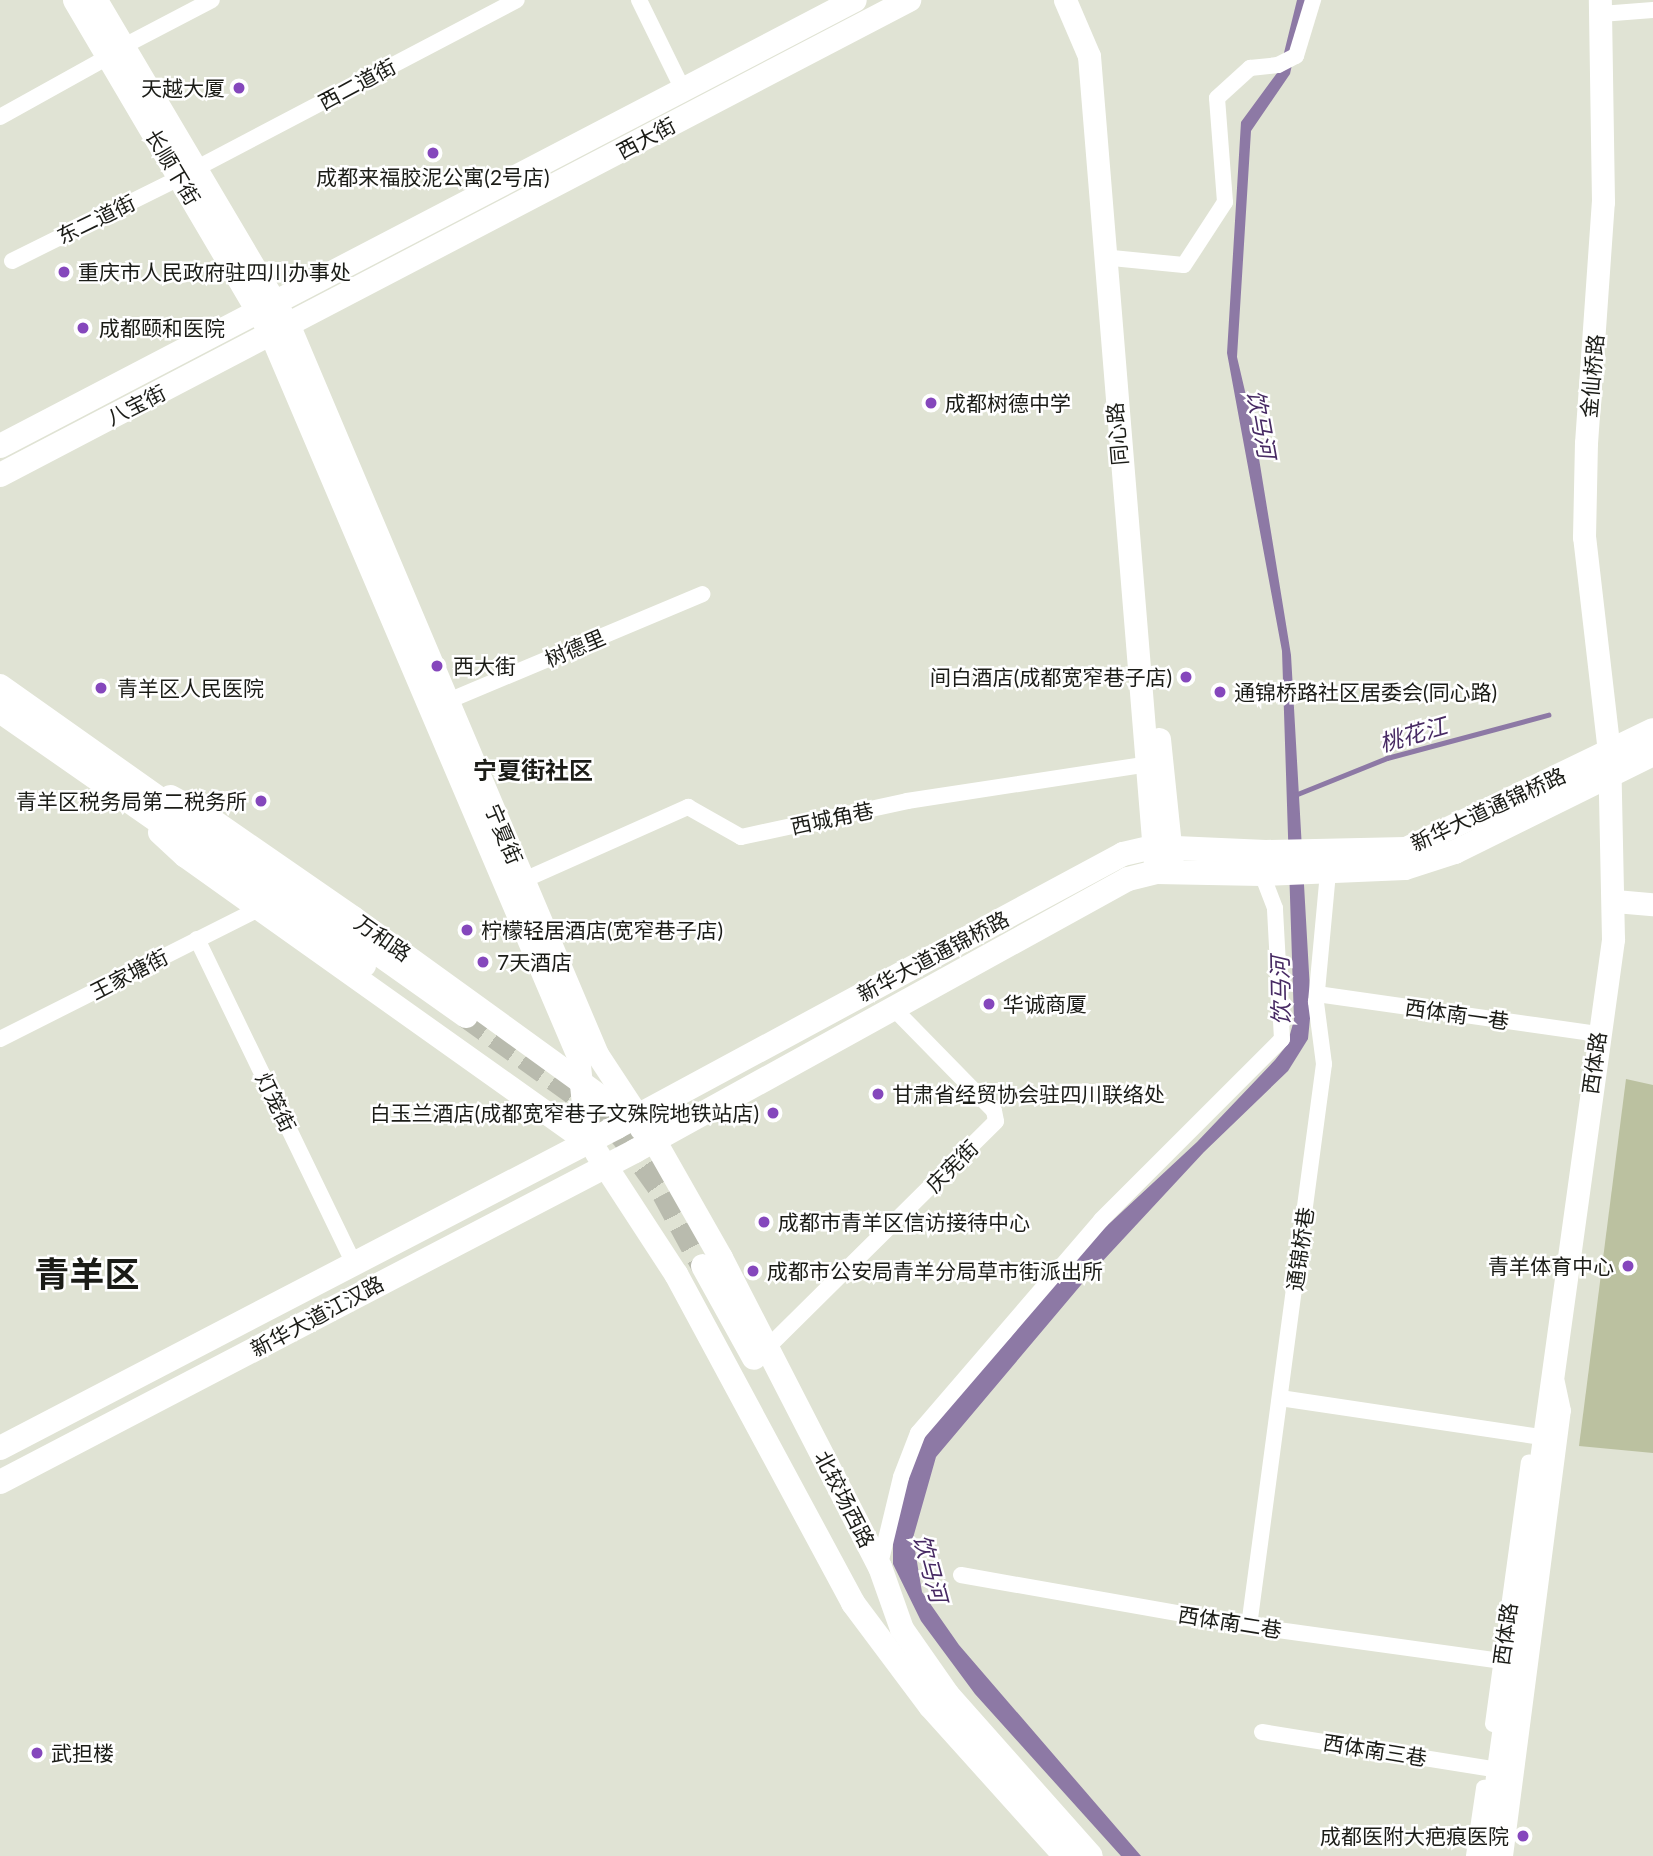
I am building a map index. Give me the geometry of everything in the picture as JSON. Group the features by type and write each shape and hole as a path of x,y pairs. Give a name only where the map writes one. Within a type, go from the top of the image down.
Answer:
{"main road":[{"name":"西大街","path":"268,308 855,0"},
{"name":"西大街","path":"280,331 909,0"},
{"name":"八宝街","path":"0,446 268,308"},
{"name":"八宝街","path":"0,475 280,331"},
{"name":"万和路","path":"0,686 119,782 460,1022"},
{"name":"万和路","path":"0,711 119,782"},
{"path":"1609,764 1653,730"},
{"path":"1609,764 1653,754"},
{"name":"新华大道通锦桥路","path":"629,1120 1123,854 1266,866 1323,865 1405,869 1455,852 1609,764"},
{"name":"新华大道通锦桥路","path":"644,1146 1163,859"},
{"name":"新华大道江汉路","path":"0,1448 629,1120"},
{"name":"北较场西路","path":"629,1120 644,1146 853,1603 892,1651 930,1706 1065,1856"},
{"name":"北较场西路","path":"587,1142 767,1349 880,1567 902,1629 948,1695 1091,1856"},
{"name":"新华大道江汉路","path":"0,1482 644,1146"},
{"path":"698,1267 902,1629"}],"street":[{"name":"长顺下街","path":"74,0 116,52 280,331"},
{"name":"长顺下街","path":"96,0 116,52"},
{"path":"0,117 212,0"},
{"name":"西二道街","path":"188,173 517,0"},
{"path":"639,0 683,90"},
{"name":"同心路","path":"1065,0 1089,56 1154,763"},
{"path":"1075,0 1097,61 1124,420 1163,859"},
{"path":"1112,258 1184,265 1225,202 1217,99 1250,68 1278,65 1295,57 1313,0"},
{"path":"1601,7 1653,10"},
{"name":"金仙桥路","path":"1601,7 1603,202 1586,443 1584,537 1609,764"},
{"name":"东二道街","path":"12,261 188,173"},
{"name":"宁夏街","path":"280,331 448,701 597,1054 629,1120"},
{"name":"宁夏街","path":"280,331 578,1056 587,1142"},
{"name":"树德里","path":"448,701 702,594"},
{"name":"西城角巷","path":"524,880 688,807 741,837 907,801 1154,763"},
{"name":"西体路","path":"1474,1856 1501,1661 1539,1431 1555,1373 1615,901 1609,764"},
{"name":"万和路","path":"119,782 204,814 582,1082 629,1120"},
{"name":"万和路","path":"119,782 185,856 587,1142"},
{"name":"通锦桥巷","path":"1249,1626 1324,1064 1317,994 1323,865"},
{"path":"880,1567 894,1500 918,1433 1101,1220 1282,1039 1275,908 1266,866"},
{"path":"1615,901 1653,904"},
{"name":"王家塘街","path":"0,1039 258,909"},
{"name":"灯笼街","path":"197,939 354,1264"},
{"name":"西体南一巷","path":"1317,994 1597,1034"},
{"name":"庆宪街","path":"767,1349 996,1121 994,1111 893,1008"},
{"name":"西体路","path":"1505,1856 1563,1410 1555,1373"},
{"path":"1280,1398 1539,1431 1486,1856"},
{"name":"西体南二巷","path":"961,1575 1249,1626 1501,1661"},
{"name":"西体南三巷","path":"1262,1732 1488,1768"}],"green space":[{"name":"青羊体育中心","path":"1626,1079 1653,1085 1653,1453 1579,1446"}],"shaded area":[{"path":"1297,0 1306,0 1290,74 1251,131 1237,357 1255,434 1291,655 1311,1008 1308,1039 1288,1071 1204,1152 1086,1279 936,1457 913,1538 922,1592 959,1645 1141,1856 1121,1856 975,1694 921,1621 893,1564 893,1519 924,1431 1010,1338 1082,1249 1197,1142 1275,1060 1287,1045 1294,1020 1282,651 1227,353 1241,122 1280,69"}],"waterway":[{"name":"桃花江","path":"1295,795 1387,758 1548,715"}],"tunnel":[{"path":"466,1016 589,1104 623,1137 664,1194 703,1266"}],"place":[{"name":"天越大厦","path":"239,88"},
{"name":"成都来福胶泥公寓(2号店)","path":"433,153"},
{"name":"重庆市人民政府驻四川办事处","path":"64,272"},
{"name":"成都颐和医院","path":"83,328"},
{"name":"成都树德中学","path":"931,403"},
{"name":"西大街","path":"437,666"},
{"name":"间白酒店(成都宽窄巷子店)","path":"1186,677"},
{"name":"青羊区人民医院","path":"101,688"},
{"name":"通锦桥路社区居委会(同心路)","path":"1220,692"},
{"name":"青羊区税务局第二税务所","path":"261,801"},
{"name":"柠檬轻居酒店(宽窄巷子店)","path":"467,930"},
{"name":"7天酒店","path":"483,962"},
{"name":"华诚商厦","path":"989,1004"},
{"name":"甘肃省经贸协会驻四川联络处","path":"878,1094"},
{"name":"白玉兰酒店(成都宽窄巷子文殊院地铁站店)","path":"773,1113"},
{"name":"成都市青羊区信访接待中心","path":"764,1222"},
{"name":"青羊体育中心","path":"1628,1266"},
{"name":"成都市公安局青羊分局草市街派出所","path":"753,1271"},
{"name":"武担楼","path":"37,1753"},
{"name":"成都医附大疤痕医院","path":"1523,1836"}],"district":[{"name":"宁夏街社区","path":"533,770"},
{"name":"青羊区","path":"87,1273"}],"water label":[{"name":"饮马河","path":"1262,424"},
{"name":"饮马河","path":"1280,991"},
{"name":"饮马河","path":"931,1568"}]}
